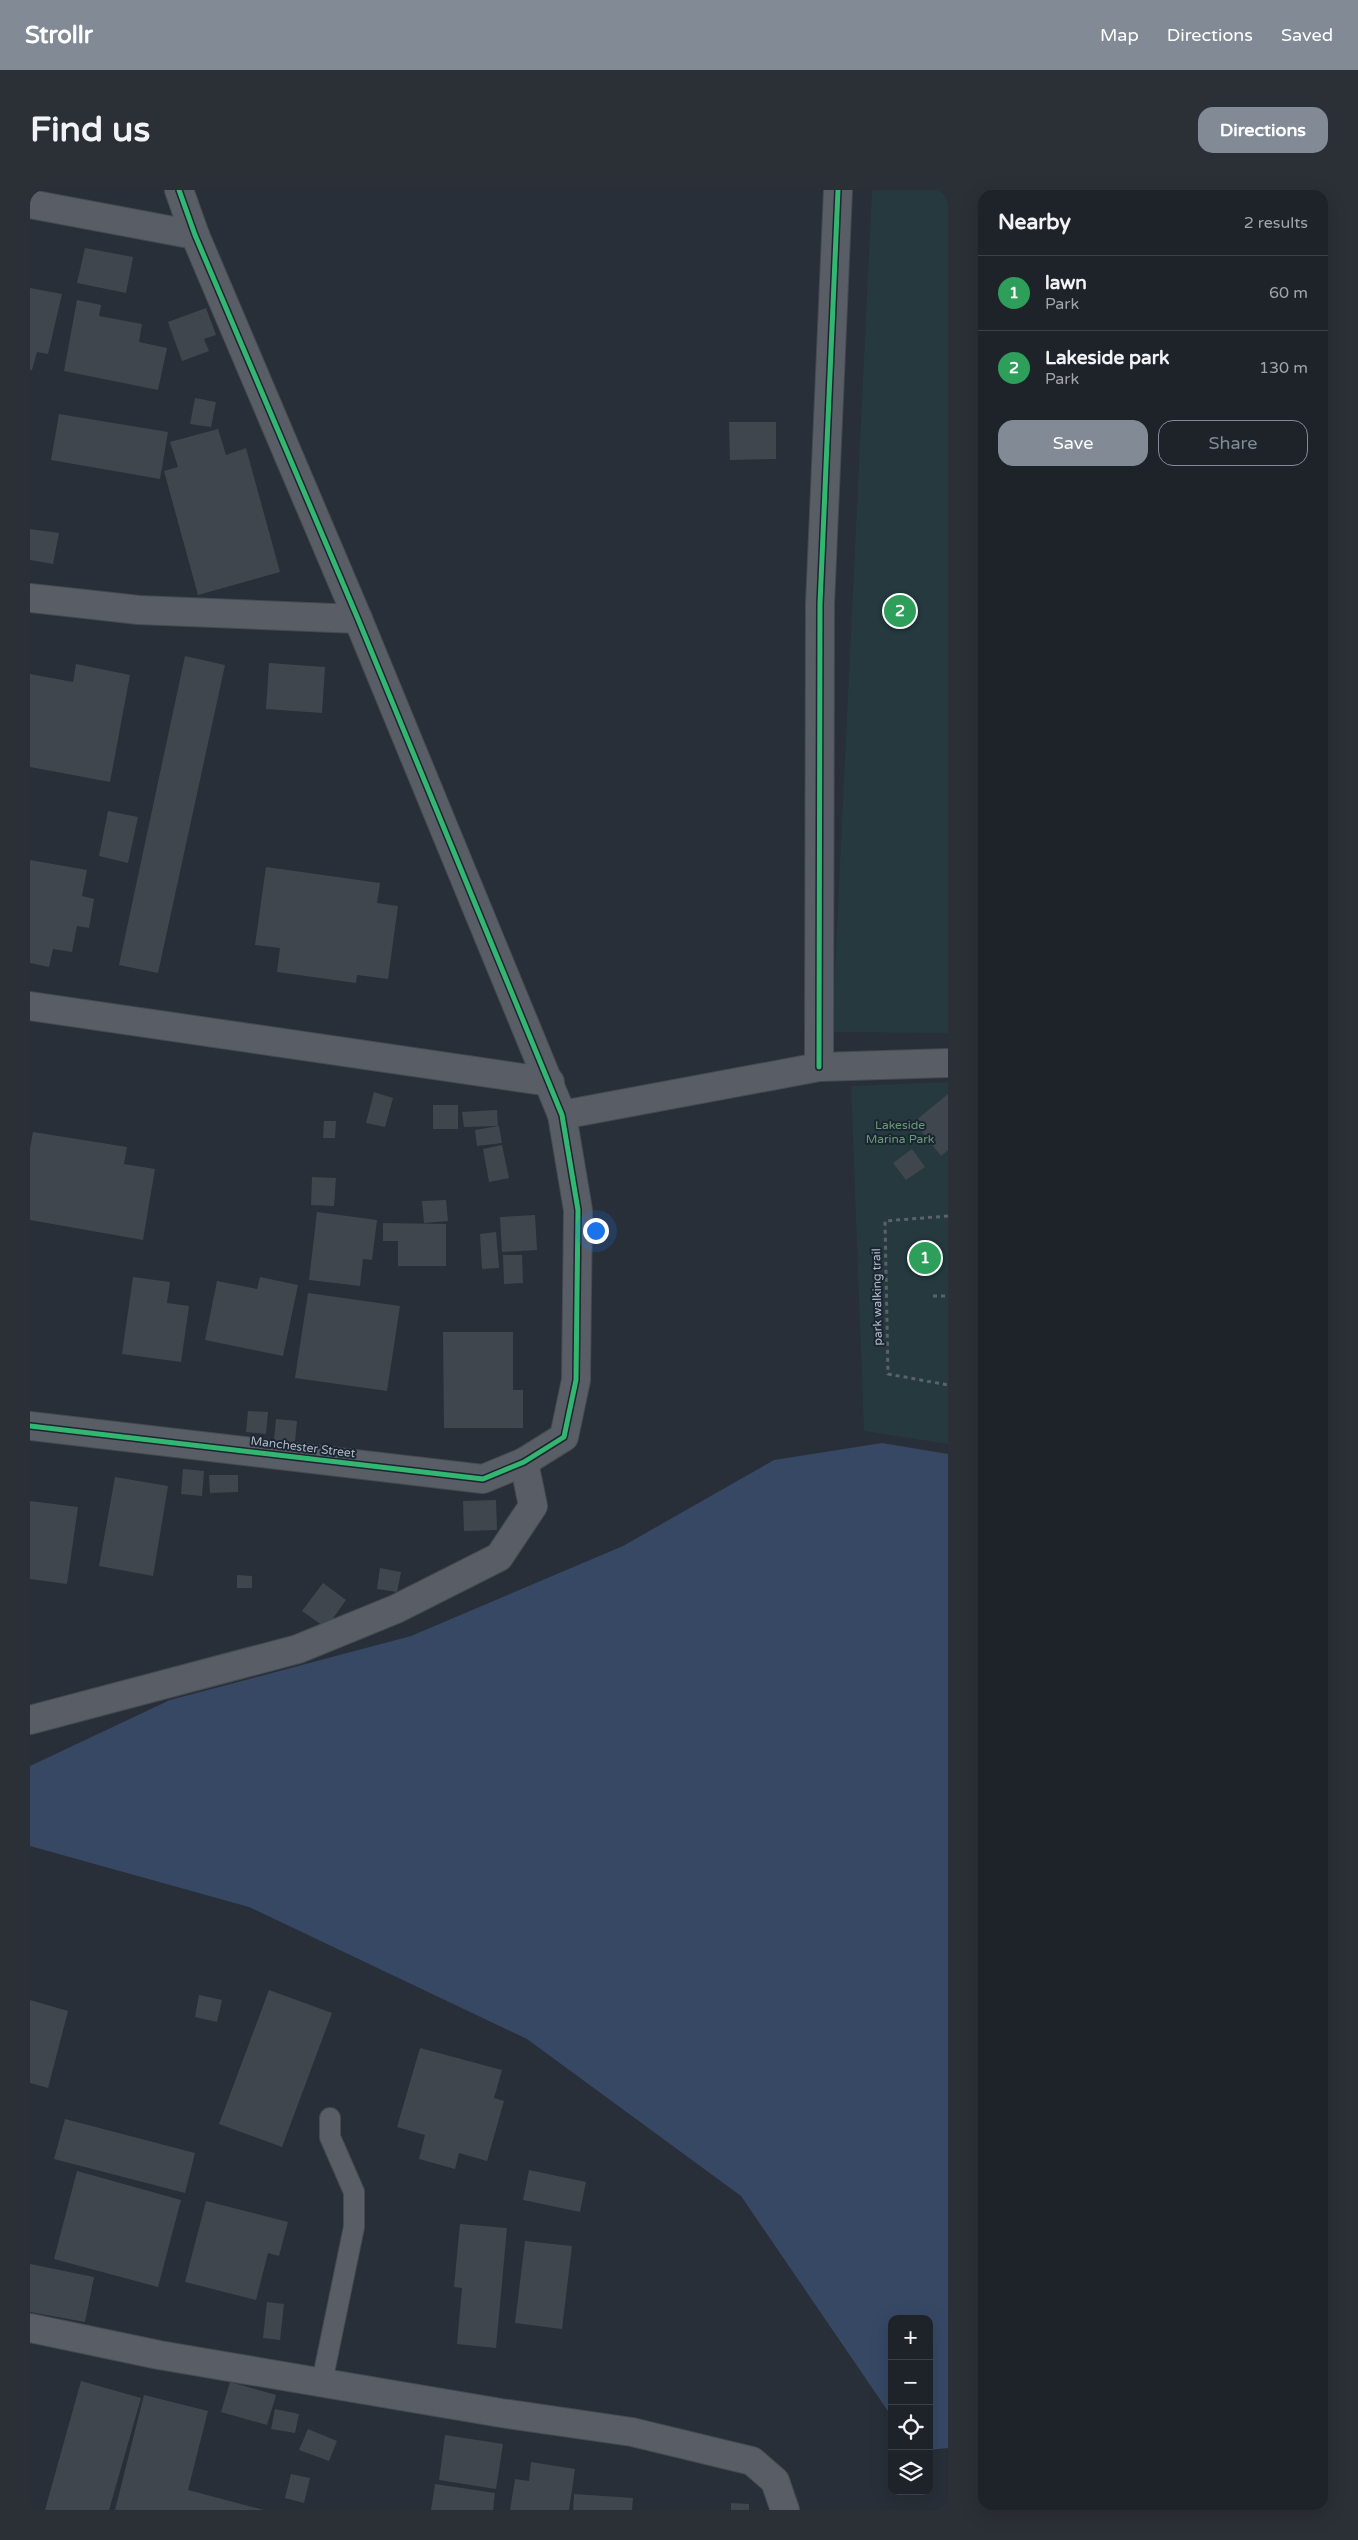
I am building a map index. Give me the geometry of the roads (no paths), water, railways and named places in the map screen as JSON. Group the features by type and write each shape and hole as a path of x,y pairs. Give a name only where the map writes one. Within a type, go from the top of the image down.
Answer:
{"street":[{"path":"179,190 195,235 358,619 562,1115 819,1068 948,1063"},
{"path":"819,1068 820,604 838,190"},
{"path":"30,204 195,235"},
{"path":"30,598 139,610 358,619"},
{"path":"30,1006 550,1082"},
{"name":"Manchester Street","path":"30,1426 483,1478 524,1462 564,1437 576,1380 578,1210 562,1115"},
{"path":"30,1720 298,1649 396,1609 499,1557 533,1506 524,1462"},
{"path":"30,2328 159,2355 501,2413 632,2432 752,2461 775,2481 785,2510"}],"lane":[{"path":"322,2382 354,2227 356,2206 354,2192 330,2137 330,2118"}],"water":[{"path":"882,1443 948,1454 948,2448 933,2450 933,2315 888,2315 888,2411 741,2196 527,2039 249,1907 30,1846 30,1766 170,1700 411,1636 623,1546 774,1460"}],"place":[{"name":"Lakeside park","path":"900,611"},
{"name":"lawn","path":"925,1258"}],"park label":[{"name":"Lakeside Marina Park","path":"900,1132"}]}
